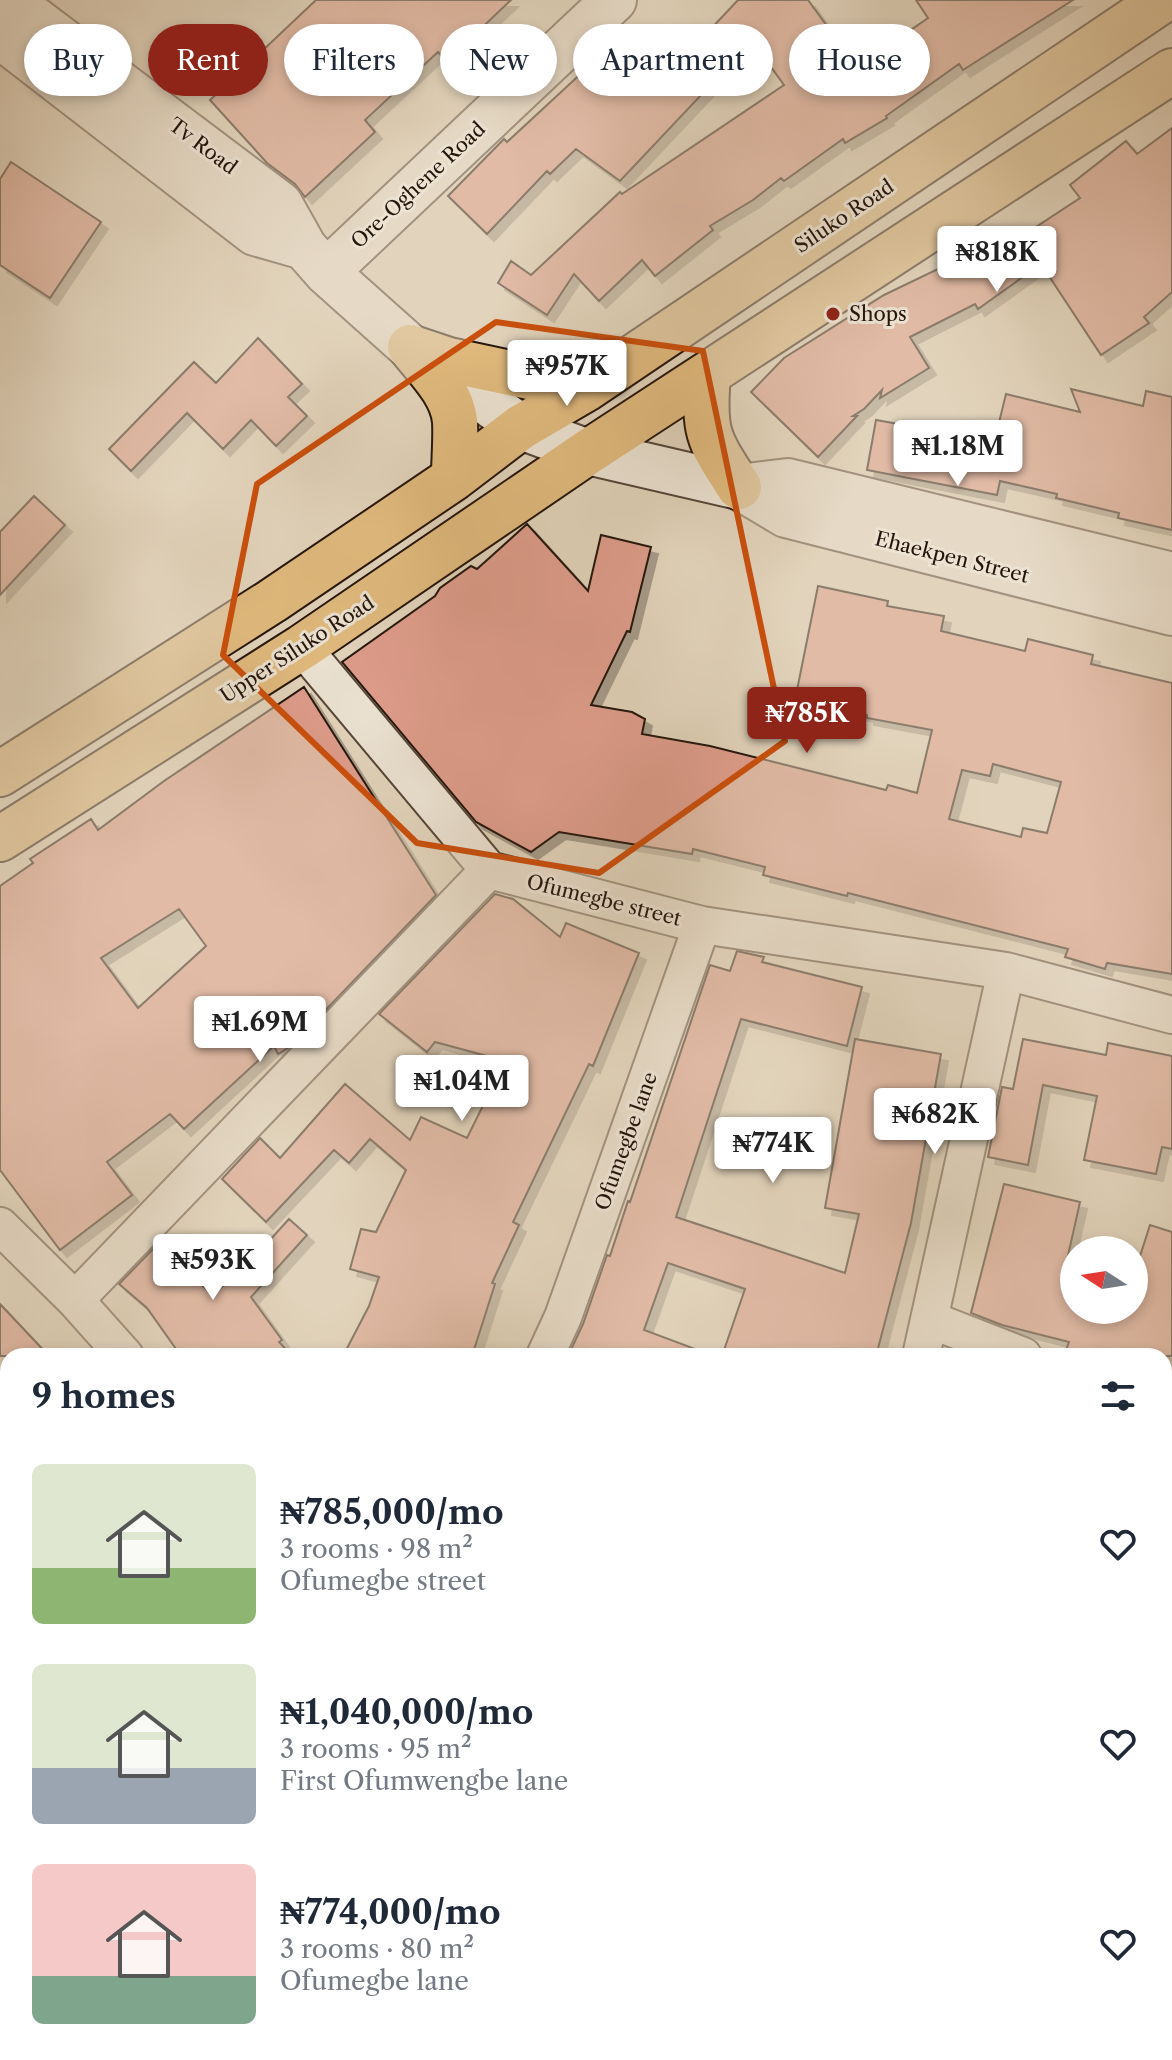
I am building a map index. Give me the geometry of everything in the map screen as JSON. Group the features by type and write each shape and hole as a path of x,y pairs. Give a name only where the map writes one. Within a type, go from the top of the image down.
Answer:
{"main road":[{"name":"Siluko Road","path":"521,427 586,389 1163,0"},
{"path":"588,452 1172,71"},
{"path":"410,347 449,360 586,389"},
{"path":"410,347 445,393 450,405 455,420 454,478"},
{"path":"708,375 704,415 711,444 739,487"},
{"path":"0,774 272,601 454,478 521,427"},
{"name":"Upper Siluko Road","path":"0,839 302,647 588,452"}],"street":[{"name":"Tv Road","path":"9,0 280,204 315,260 410,347 521,427"},
{"name":"Ore-Oghene Road","path":"315,260 614,0"},
{"name":"Tv Road","path":"0,36 255,233 315,260"},
{"name":"Ehaekpen Street","path":"521,427 588,452 739,487 786,515 1172,613"},
{"name":"Ehaekpen Street","path":"739,487 788,481 1172,575"},
{"path":"75,1300 489,870 302,647"},
{"name":"Ofumegbe street","path":"489,870 702,925 1006,971 1172,1015"},
{"name":"Ofumegbe lane","path":"549,1348 563,1317 702,925"},
{"path":"923,1348 1006,971"},
{"path":"0,1226 75,1300 118,1348"},
{"path":"931,1320 1003,1348"}],"highlighted area":[{"path":"496,322 703,351 785,741 599,873 417,843 223,655 257,484"}],"building":[{"path":"316,0 511,0 486,24 440,24 440,54 438,52 424,65 424,24 291,24"},
{"path":"738,0 808,0 826,24 789,24 789,96 914,96 887,118 845,143 843,139 784,181 781,178 753,200 710,226 713,230 655,276 642,260 599,301 574,274 547,315 498,283 511,261 531,275 620,192 622,194 768,96 773,96 773,92 784,85 773,70 773,24 715,24"},
{"path":"916,0 1073,0 963,70 959,64 930,85 930,24 919,24 928,18"},
{"path":"284,30 284,96 391,96 365,120 375,132 305,197 295,184 267,163 210,100 214,96 268,96 268,45"},
{"path":"573,81 573,96 700,96 620,181 576,149 550,174 547,171 487,234 448,196 504,139 507,142"},
{"path":"1172,128 1172,292 1144,317 1149,323 1101,355 1041,264 978,309 975,304 910,337 929,368 880,398 882,390 853,416 857,416 818,457 751,392 784,358 884,295 944,266 946,271 1008,228 1016,240 1080,198 1070,185 1126,141 1137,154"},
{"path":"11,162 101,222 50,298 0,265 0,179"},
{"path":"258,338 302,384 288,397 307,416 276,446 251,420 223,449 187,413 131,471 109,449 194,362 216,383"},
{"path":"1071,389 1143,406 1146,391 1172,397 1172,530 1118,518 1119,513 1000,481 997,495 867,470 876,420 995,439 1006,394 1080,412"},
{"path":"34,496 65,525 0,595 0,532"},
{"path":"527,524 588,591 601,535 651,547 630,632 627,631 591,705 632,712 645,719 642,734 710,746 886,790 888,785 917,793 932,730 795,700 818,586 888,601 887,606 944,616 941,631 1025,651 1028,639 1093,655 1091,664 1172,683 1172,974 1107,963 1105,969 1065,957 1068,949 848,893 847,896 763,875 765,867 693,849 692,854 559,832 531,852 476,822 342,662 435,596 440,588 471,566 477,569","holes":["993,764 1061,782 1047,833 1023,828 1021,837 949,819 962,770 990,776"]},
{"path":"304,687 436,895 291,1046 278,1054 274,1046 184,1129 170,1114 107,1162 132,1195 60,1250 0,1170 0,886 33,863 30,859 91,819 98,830 164,781","holes":["179,909 206,946 138,1008 101,958"]},
{"path":"495,894 513,899 560,937 566,923 639,953 593,1066 589,1064 513,1222 519,1225 492,1283 495,1284 475,1348 347,1348 369,1306 379,1277 350,1269 361,1229 376,1232 406,1170 370,1139 349,1163 334,1150 266,1222 222,1179 260,1138 280,1158 345,1084 410,1140 421,1117 467,1138 505,1061 435,1042 427,1052 379,1014"},
{"path":"737,951 764,957 762,962 862,987 847,1046 741,1019 676,1217 845,1273 859,1214 825,1208 855,1039 941,1054 911,1223 878,1348 725,1348 745,1289 668,1263 644,1330 693,1348 572,1348 630,1202 710,965 730,971"},
{"path":"1023,1039 1106,1055 1108,1043 1172,1056 1172,1149 1162,1147 1156,1174 1084,1160 1097,1096 1043,1085 1028,1165 988,1157 1002,1087 1013,1089"},
{"path":"1004,1184 1080,1202 1072,1236 1060,1236 1060,1324 1148,1324 1146,1236 1150,1225 1172,1232 1172,1348 1067,1348 1069,1342 1002,1325 971,1313"},
{"path":"289,1219 307,1235 251,1297 285,1348 175,1348 147,1308 119,1284 157,1245 212,1294 239,1274"},
{"path":"0,1304 41,1348 0,1348"}],"place":[{"name":"Shops","path":"833,314"}]}
